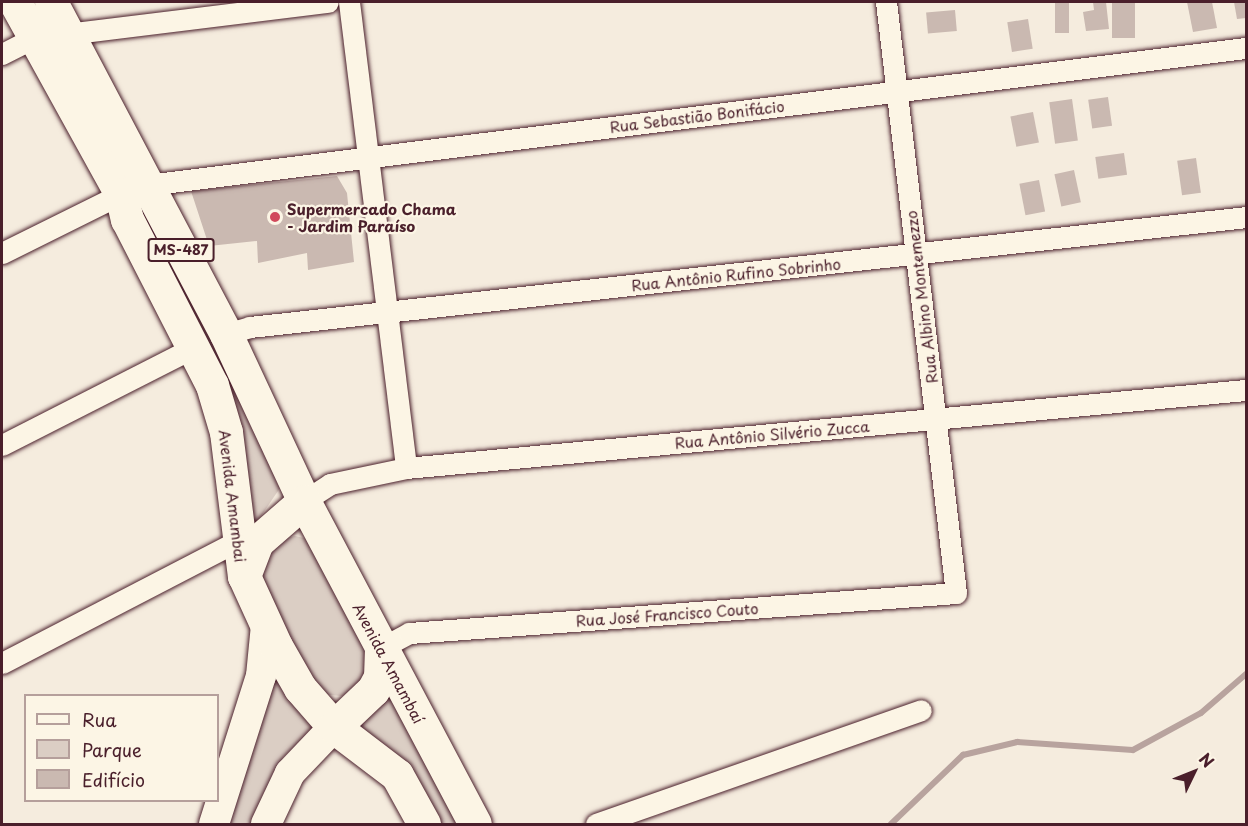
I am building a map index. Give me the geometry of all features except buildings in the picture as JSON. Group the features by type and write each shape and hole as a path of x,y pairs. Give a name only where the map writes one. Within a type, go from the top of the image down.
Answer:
{"main road":[{"name":"Avenida Amambai","path":"15,2 34,38 226,334 304,501"},
{"name":"Avenida Amambai","path":"51,2 134,189 127,219 212,385 226,432 237,541 244,576 266,625 300,688 334,727"},
{"path":"244,576 257,542 304,501"},
{"name":"Avenida Amambaí","path":"304,501 475,825"},
{"path":"214,825 261,676 266,625"},
{"path":"266,825 290,773 373,690 380,677 381,648"},
{"path":"334,727 398,775 424,825"}],"street":[{"path":"2,54 34,38 328,2"},
{"path":"350,2 406,468"},
{"name":"Rua Albino Montemezzo","path":"886,2 956,593"},
{"name":"Rua Sebastião Bonifácio","path":"2,253 134,189 369,157 1246,48"},
{"name":"Rua Antônio Rufino Sobrinho","path":"226,334 250,327 1246,217"},
{"path":"2,446 192,348"},
{"name":"Rua Antônio Silvério Zucca","path":"304,501 330,484 406,468 1246,390"},
{"path":"2,663 237,541"},
{"name":"Rua José Francisco Couto","path":"381,648 409,633 956,593"},
{"path":"596,825 921,710"}],"green space":[{"path":"23,2 42,2 284,482 247,537 242,461"},
{"path":"295,536 313,540 375,659 373,676 342,696 320,694 259,590 259,557 278,540"},
{"path":"275,678 316,727 283,757 253,824 227,824"},
{"path":"387,687 461,824 439,824 398,757 358,724"}],"waterway":[{"path":"891,824 963,755 1017,742 1133,750 1201,713 1246,674"}],"place":[{"name":"Supermercado Chama - Jardim Paraíso","path":"275,217"}]}
